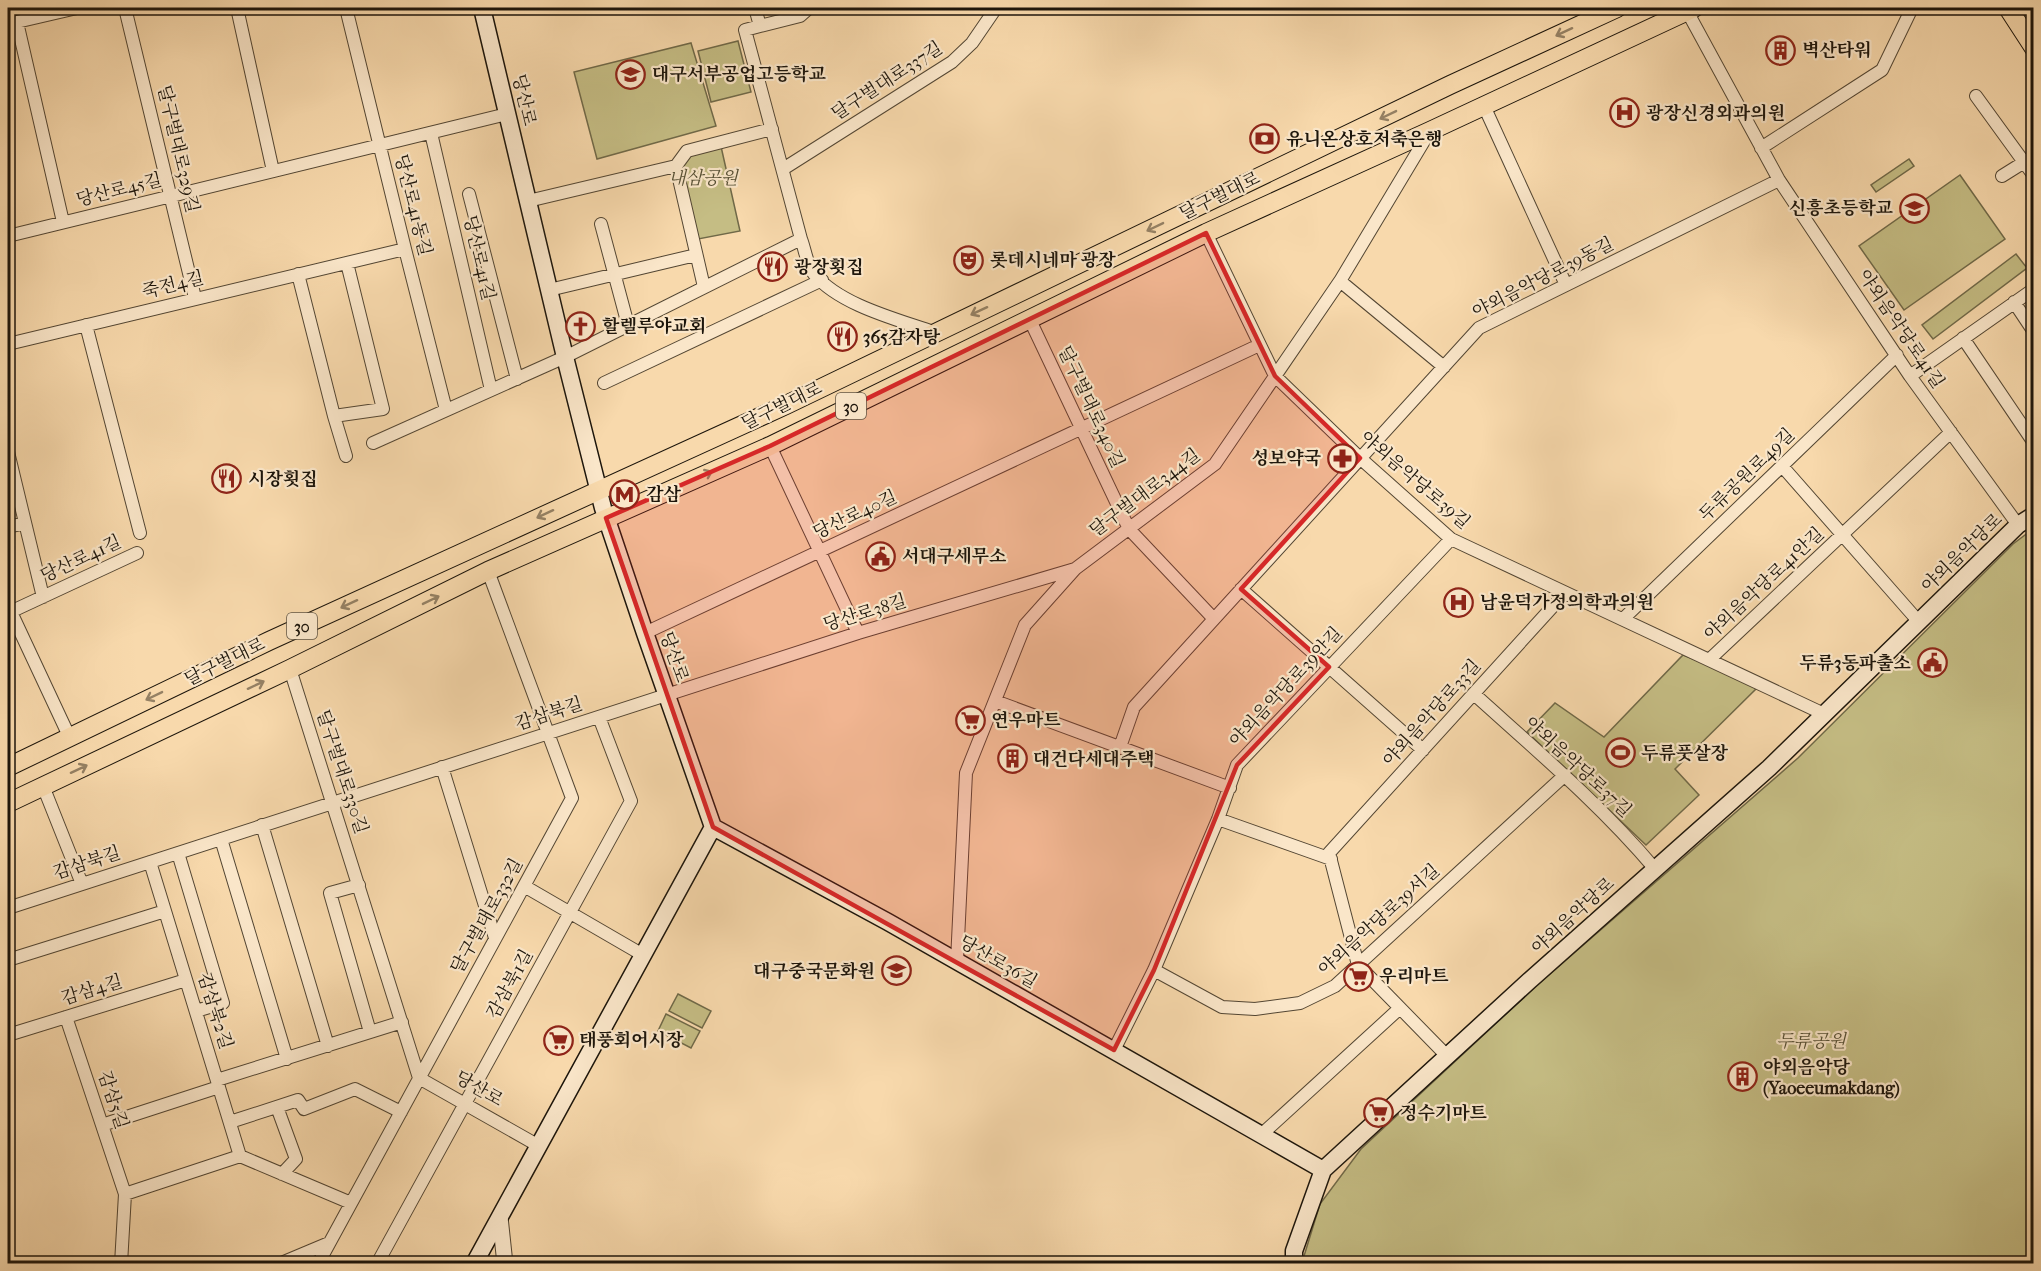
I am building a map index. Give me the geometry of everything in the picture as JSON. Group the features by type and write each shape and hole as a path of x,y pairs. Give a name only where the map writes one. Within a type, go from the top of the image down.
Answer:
{"main road":[{"name":"당산로","path":"482,8 598,490 713,827"},
{"name":"달구벌대로","path":"8,767 269,640 682,453 1617,8"},
{"path":"1994,8 2029,41"},
{"path":"2008,8 2029,41"},
{"path":"2020,8 2029,41"},
{"name":"달구벌대로","path":"8,803 488,572 770,446 1206,233 1690,9"},
{"path":"661,494 657,486 658,480 661,475 678,467 682,453"},
{"name":"야외음악당로","path":"1294,1263 1294,1251 1323,1170 1768,768 2018,525 2034,515"},
{"path":"474,1263 713,827"},
{"name":"당산로36길","path":"713,827 957,961 1323,1170"}],"street":[{"path":"63,222 12,23 77,8"},
{"name":"달구벌대로329길","path":"125,8 195,298"},
{"path":"237,8 273,171"},
{"name":"당산로41동길","path":"346,8 446,410"},
{"path":"755,8 760,26"},
{"path":"809,8 800,16 746,30 801,239 813,273 837,293 859,306 933,332"},
{"path":"1761,148 1882,70 1912,8"},
{"name":"달구벌대로337길","path":"783,170 951,62 972,43 992,9"},
{"name":"야외음악당로41길","path":"1690,9 1779,180 1910,376 2018,525"},
{"path":"1976,96 2029,159 2034,176"},
{"path":"1484,106 1566,285"},
{"name":"당산로45길","path":"8,236 507,114"},
{"path":"528,201 676,166 687,151 772,129"},
{"name":"달구벌대로344길","path":"957,961 966,773 1025,625 1075,569 1215,464 1340,281 1430,131"},
{"name":"당산로41길","path":"431,133 491,390"},
{"path":"2002,177 2029,159"},
{"path":"676,166 704,286"},
{"name":"야외음악당로39동길","path":"1360,458 1479,328 1779,180"},
{"name":"당산로41길","path":"469,194 517,379"},
{"path":"601,224 628,325"},
{"name":"야외음악당로39길","path":"1206,233 1275,376 1360,458 1451,539 1824,714"},
{"path":"372,443 565,357 801,239"},
{"name":"죽전4길","path":"8,344 405,249"},
{"path":"549,290 696,255"},
{"path":"334,416 383,409 347,263"},
{"path":"298,274 346,456"},
{"path":"604,383 822,280"},
{"path":"1340,281 1444,366"},
{"path":"1910,376 2034,289"},
{"path":"2014,302 2034,332"},
{"name":"달구벌대로340길","path":"1029,318 1129,529 1214,619"},
{"name":"당산로41길","path":"86,325 140,533"},
{"path":"1963,338 2034,443"},
{"path":"1082,429 1253,348"},
{"name":"두류공원로49길","path":"1623,620 1897,356"},
{"name":"당산로40길","path":"645,633 1082,429"},
{"name":"야외음악당로41안길","path":"1709,660 1951,432"},
{"path":"770,446 858,633"},
{"path":"8,453 43,597"},
{"path":"1120,747 1134,707 1360,458"},
{"name":"야외음악당로41안길","path":"1782,466 1843,535"},
{"path":"8,527 25,523"},
{"name":"야외음악당로","path":"1843,535 1919,622"},
{"name":"야외음악당로39안길","path":"1113,1050 1154,970 1218,819 1237,765 1451,539"},
{"name":"당산로41길","path":"9,613 137,553"},
{"name":"당산로38길","path":"667,695 858,633 1075,569"},
{"name":"달구벌대로332길","path":"318,1263 572,798 488,572"},
{"path":"1241,589 1423,750"},
{"name":"야외음악당로33길","path":"1331,859 1329,853 1565,592"},
{"path":"9,613 69,736"},
{"name":"달구벌대로330길","path":"290,669 402,1022"},
{"name":"야외음악당로37길","path":"1474,694 1565,775 1655,868"},
{"name":"감삼북길","path":"8,908 667,695"},
{"path":"995,701 1230,788"},
{"name":"감삼북1길","path":"377,1263 631,801 599,717"},
{"path":"442,767 495,938"},
{"name":"야외음악당로39서길","path":"1154,970 1222,1007 1255,1009 1300,1003 1335,986 1565,775"},
{"path":"43,786 82,884"},
{"path":"1218,819 1331,859 1358,965 1447,1056"},
{"path":"262,825 328,1046"},
{"path":"221,839 287,1059"},
{"path":"178,853 223,1003 196,1011"},
{"name":"감삼북2길","path":"150,862 240,1156"},
{"path":"359,885 330,893 370,1032"},
{"path":"524,886 643,955"},
{"path":"8,960 165,911"},
{"name":"감삼4길","path":"8,1035 186,980"},
{"path":"1261,1134 1400,1008"},
{"name":"감삼5길","path":"66,1017 125,1194 121,1263"},
{"path":"102,1125 287,1059 402,1022 419,1078"},
{"name":"당산로","path":"419,1078 539,1146"},
{"path":"230,1122 298,1100 304,1109 355,1089 400,1112"},
{"path":"277,1107 296,1159 282,1174"},
{"path":"125,1194 240,1156 351,1203"},
{"path":"500,1218 505,1263"},
{"path":"279,1263 329,1243"}],"highlighted area":[{"path":"1206,233 1275,376 1360,458 1241,589 1329,667 1237,765 1154,970 1114,1050 713,827 606,518 770,446"}],"green space":[{"path":"738,41 751,92 711,102 698,51"},
{"path":"691,43 716,126 597,159 574,72"},
{"name":"내삼공원","path":"720,142 740,231 693,240 676,166 687,151"},
{"path":"1909,159 1914,166 1876,192 1871,185"},
{"path":"1960,175 2005,239 1904,310 1859,246"},
{"path":"2016,254 2027,268 1933,339 1922,325"},
{"name":"두류공원","path":"2033,529 2033,1263 1304,1264 1304,1256 1320,1204 1361,1149 1535,987 1798,758 2013,544"},
{"name":"두류풋살장","path":"1683,655 1760,685 1675,769 1699,795 1646,845 1527,732 1555,703 1604,737"},
{"path":"678,994 711,1011 702,1028 669,1011"},
{"path":"666,1014 700,1031 691,1048 658,1031"}],"place":[{"name":"벽산타워","path":"1781,50"},
{"name":"대구서부공업고등학교","path":"631,74"},
{"name":"광장신경외과의원","path":"1625,113"},
{"name":"유니온상호저축은행","path":"1265,139"},
{"name":"신흥초등학교","path":"1914,208"},
{"name":"롯데시네마 광장","path":"969,260"},
{"name":"광장횟집","path":"773,267"},
{"name":"할렐루야교회","path":"581,326"},
{"name":"365감자탕","path":"842,337"},
{"name":"성보약국","path":"1342,458"},
{"name":"시장횟집","path":"227,479"},
{"name":"감삼","path":"625,494"},
{"name":"서대구세무소","path":"881,556"},
{"name":"남윤덕가정의학과의원","path":"1459,602"},
{"name":"두류3동파출소","path":"1932,663"},
{"name":"연우마트","path":"970,720"},
{"name":"두류풋살장","path":"1620,753"},
{"name":"대건다세대주택","path":"1012,759"},
{"name":"대구중국문화원","path":"896,971"},
{"name":"우리마트","path":"1358,976"},
{"name":"태풍회어시장","path":"558,1040"},
{"name":"야외음악당 (Yaoeeumakdang)","path":"1742,1077"},
{"name":"정수기마트","path":"1379,1113"}]}
